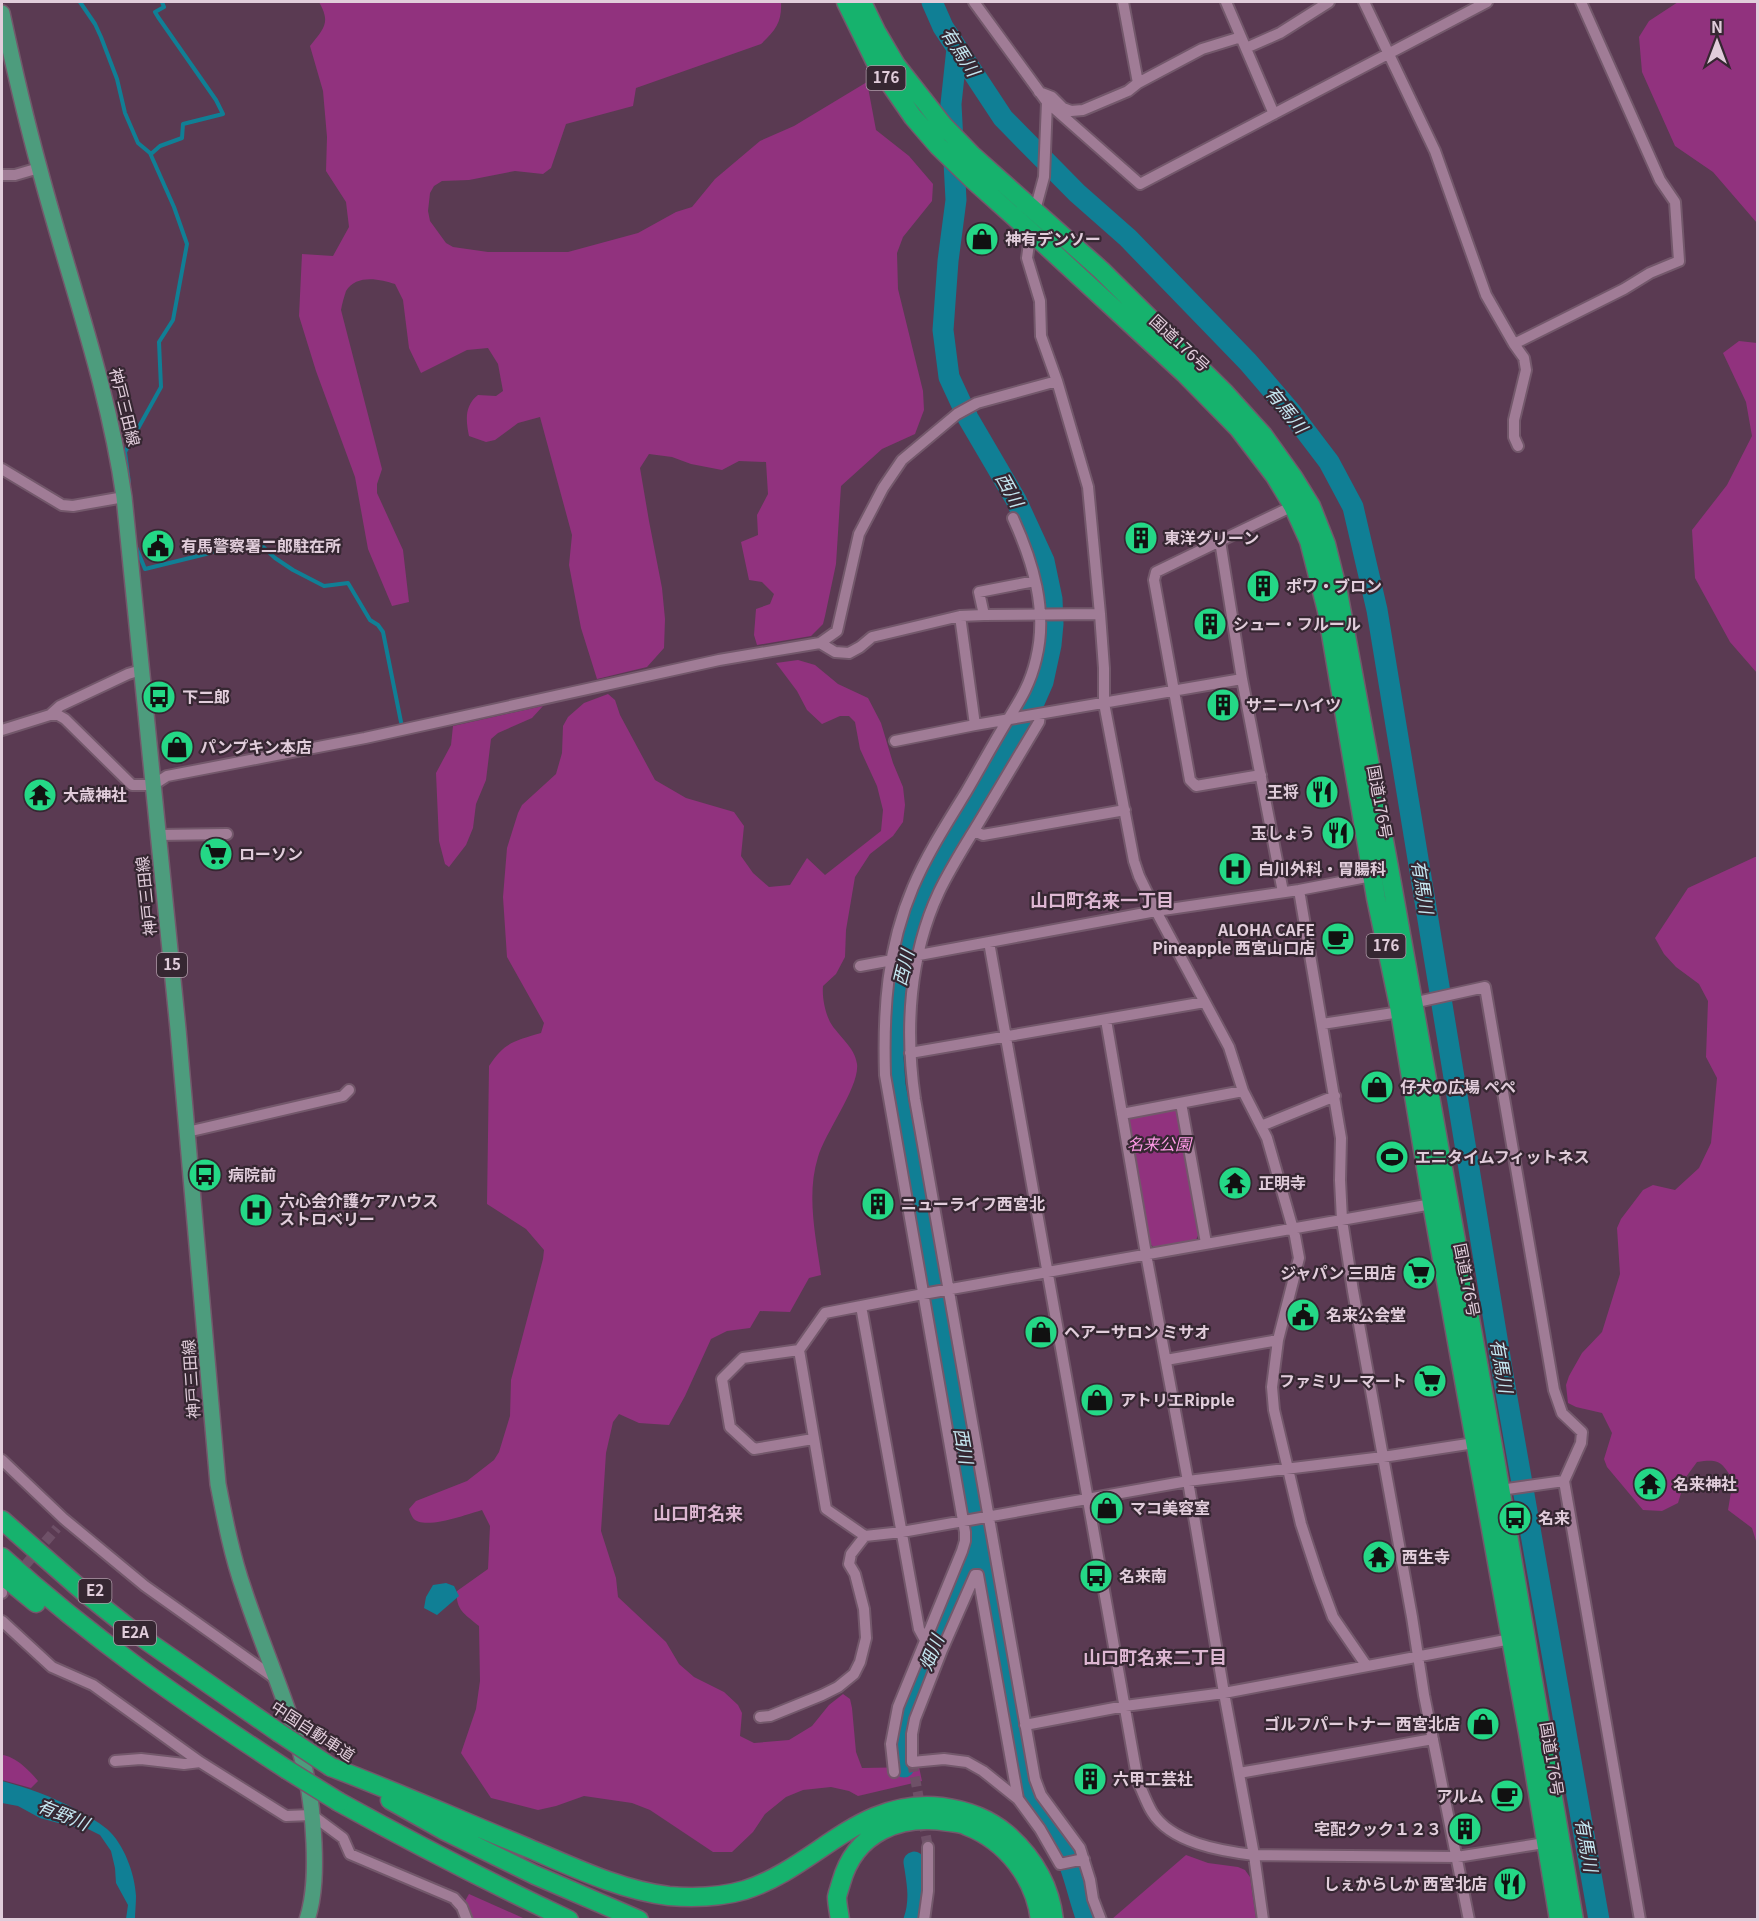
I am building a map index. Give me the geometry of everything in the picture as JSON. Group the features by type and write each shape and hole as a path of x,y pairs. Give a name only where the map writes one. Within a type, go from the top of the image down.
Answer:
{"highway":[{"name":"国道176号","path":"846,2 877,65 913,117 938,146 972,179 1184,373 1239,429 1275,476 1310,541 1327,610 1408,1005 1484,1442 1511,1639 1554,1841 1575,1920"},
{"name":"国道176号","path":"862,2 896,65 943,125 972,155 1101,270 1225,393 1263,435 1311,506 1326,544 1338,592 1381,875"},
{"name":"国道176号","path":"1408,1005 1432,1204 1484,1442 1505,1489 1554,1841 1559,1920"},
{"name":"E2","path":"2,1508 190,1672"},
{"name":"中国自動車道","path":"2,1520 85,1593 134,1632 331,1767 455,1836 534,1875 639,1920"},
{"name":"E2A","path":"2,1557 98,1638 173,1694 286,1769 339,1802 478,1876 569,1920"},
{"name":"E2","path":"2,1587 33,1601 109,1655 173,1694"},
{"path":"331,1767 585,1872 624,1886 666,1895 689,1897 716,1896 746,1890 774,1877 857,1825 887,1811 927,1805 954,1808 998,1826 1015,1841 1035,1864 1048,1889 1054,1920"},
{"path":"840,1920 837,1898 845,1868 860,1846 880,1831 901,1822 930,1819 966,1825 1001,1846 1013,1858 1031,1885 1039,1908 1040,1920"}],"main road":[{"name":"神戸三田線","path":"2,12 39,168 106,400 118,453 188,1132 218,1484 233,1556 306,1775 312,1815 315,1863 307,1920"}],"street":[{"path":"974,2 1047,102 1140,184 1487,2"},
{"path":"1123,2 1138,83"},
{"path":"1226,2 1274,114"},
{"path":"1039,92 1052,97 1063,108 1071,111 1083,110 1128,92 1138,83 1202,49 1244,43 1280,33 1329,2"},
{"path":"1364,2 1435,151 1486,295 1524,358 1527,370 1514,420 1514,437 1518,446"},
{"path":"1514,344 1624,289 1650,273 1679,261 1675,202 1660,180 1581,2"},
{"path":"1047,102 1044,177 1030,231 1027,258 1040,301 1041,336 1057,381 1088,487 1100,614 1104,703 1137,869 1156,911 1229,1047 1244,1090 1267,1138 1295,1236 1299,1258 1278,1340 1272,1397 1301,1524 1333,1617 1366,1665"},
{"path":"2,175 15,175 39,168"},
{"path":"2,730 50,715 58,715 65,719 132,785 153,785 167,776 365,738 719,660 820,643 837,631 859,534 882,488 902,460 957,414 977,404 1057,381"},
{"path":"2,469 62,505 74,506 124,497"},
{"path":"1261,775 1196,786 1190,780 1154,580 1156,572 1293,506"},
{"path":"894,1772 891,1744 898,1707 927,1642 962,1551 966,1521 885,1075 885,1002 890,962 912,888 925,862 1020,702 1037,658 1040,615 1035,581 1025,545 1012,518"},
{"path":"1220,541 1242,679 1283,892"},
{"path":"984,615 979,592 1035,581"},
{"path":"820,643 835,651 849,653 872,637 960,616 1100,614"},
{"path":"960,616 975,725"},
{"path":"50,715 60,706 141,670"},
{"path":"896,741 975,725 1242,679"},
{"path":"1040,714 1039,722 938,894 917,957 911,1004 910,1053 915,1099 1035,1779 1041,1796 1080,1848 1081,1859 1090,1880 1093,1899 1101,1920"},
{"path":"974,831 983,835 1125,810"},
{"path":"158,835 227,834"},
{"path":"860,966 1156,911 1299,890 1381,875"},
{"path":"1299,890 1341,1138 1342,1220 1433,1738 1469,1920"},
{"path":"989,942 1138,1782 1153,1813 1161,1823 1205,1847 1227,1852 1254,1854 1457,1857 1554,1841"},
{"path":"1322,1024 1485,987 1554,1390 1562,1413 1582,1432 1581,1443 1564,1481 1640,1920"},
{"path":"910,1053 1205,1002"},
{"path":"1106,1020 1254,1854 1263,1920"},
{"path":"188,1132 343,1096 349,1090"},
{"path":"1122,1114 1244,1090"},
{"path":"1261,1126 1335,1096"},
{"path":"1181,1102 1206,1243"},
{"path":"1432,1204 923,1293 825,1313 799,1350 826,1509 865,1536 902,1532 1188,1481 1484,1442"},
{"path":"861,1306 919,1629 927,1642 941,1649"},
{"path":"1166,1360 1278,1340"},
{"path":"799,1350 743,1358 722,1379 730,1426 754,1449 813,1439"},
{"path":"2,1460 60,1524 276,1680"},
{"path":"1505,1489 1564,1481"},
{"path":"760,1717 770,1716 822,1695 838,1687 854,1674 860,1662 866,1638 864,1609 855,1574 849,1564 851,1554 865,1536"},
{"path":"1018,1799 978,1575 975,1575 941,1649 915,1719 912,1734 912,1762 944,1759 967,1762 983,1771 1018,1799 1040,1829 1060,1864 1081,1859"},
{"path":"2,1621 52,1667 93,1684 200,1762 286,1816 312,1815 343,1838 350,1854 454,1898 462,1907 467,1920"},
{"path":"1025,1725 1125,1706 1224,1692 1511,1639"},
{"path":"1239,1773 1433,1738"},
{"path":"115,1761 141,1759 184,1764 200,1762"},
{"path":"924,1920 928,1891 928,1847"}],"green space":[{"path":"319,2 781,2 777,25 761,44 636,88 633,106 566,124 551,168 543,174 515,171 469,180 442,181 434,186 430,193 428,211 430,221 446,243 453,247 488,252 568,252 638,233 676,212 692,207 715,179 760,141 794,126 867,82 876,130 909,156 933,184 932,201 903,237 897,253 898,289 923,391 924,410 915,434 882,449 841,486 836,564 823,624 811,636 757,645 754,635 756,609 770,604 774,594 762,582 749,580 741,542 758,535 757,515 768,494 766,462 739,461 722,470 691,464 672,457 649,454 640,468 662,588 665,619 664,648 647,667 597,679 581,628 569,565 572,535 540,417 518,423 495,440 486,442 469,436 467,414 473,399 478,395 496,396 503,391 498,364 488,348 467,350 421,373 409,348 403,300 395,284 369,279 350,286 346,291 341,310 382,469 377,484 377,493 403,550 409,602 392,606 368,549 355,477 316,371 299,316 302,254 333,256 349,227 346,202 326,171 327,137 323,91 310,46 324,25 325,15"},
{"path":"1678,2 1757,2 1757,223 1713,172 1675,146 1642,72 1639,37 1649,21"},
{"path":"1739,341 1757,343 1757,673 1730,642 1695,578 1692,530 1727,485 1752,436 1746,402 1723,353"},
{"path":"798,660 815,665 838,684 868,698 881,723 903,787 905,805 903,822 893,836 870,854 855,877 846,930 845,957 836,974 823,986 823,1000 828,1018 853,1052 857,1064 848,1097 822,1147 814,1171 813,1216 821,1275 809,1278 790,1312 760,1311 750,1328 727,1331 711,1339 669,1425 639,1423 619,1414 613,1422 606,1453 601,1531 616,1578 618,1597 666,1642 679,1664 694,1677 724,1692 738,1705 742,1713 740,1736 754,1743 789,1740 812,1726 829,1705 843,1694 850,1699 856,1752 862,1768 919,1767 922,1781 858,1796 849,1791 831,1787 803,1790 786,1797 765,1814 753,1832 732,1852 713,1852 650,1810 632,1803 584,1796 538,1810 491,1798 461,1753 476,1709 480,1681 479,1626 462,1612 457,1598 457,1591 488,1569 490,1526 482,1510 426,1523 418,1522 413,1518 409,1509 416,1501 467,1481 494,1460 499,1452 510,1416 511,1380 543,1259 544,1250 526,1229 487,1204 489,1066 505,1047 541,1033 544,1023 507,957 503,897 507,848 518,813 522,805 556,774 562,753 563,726 568,717 584,703 608,694 615,700 620,715 655,780 686,798 734,812 744,826 741,856 753,873 769,887 790,885 807,858 825,875 881,831 883,810 877,786 860,749 855,722 849,716 840,716 822,724 807,710 797,691 776,663"},
{"path":"543,706 532,718 498,733 491,739 486,780 476,804 473,828 466,845 449,867 445,864 439,841 436,773 451,745 453,726"},
{"path":"1758,857 1757,1544 1752,1528 1728,1510 1733,1480 1722,1465 1715,1461 1697,1462 1686,1477 1678,1503 1662,1511 1643,1510 1607,1467 1604,1459 1612,1433 1602,1413 1568,1403 1566,1385 1582,1353 1602,1332 1620,1274 1617,1228 1621,1219 1643,1190 1653,1185 1675,1190 1699,1168 1711,1143 1717,1078 1706,1057 1708,1001 1699,984 1676,967 1664,954 1655,938 1688,888"},
{"name":"名来公園","path":"1174,1108 1180,1112 1200,1231 1196,1240 1155,1248 1150,1244 1128,1121 1133,1115"},
{"path":"2,1755 17,1761 38,1781 31,1788 2,1780"},
{"path":"1186,1855 1208,1863 1245,1870 1250,1877 1256,1919 1112,1919"},
{"path":"469,1894 524,1919 473,1919 465,1901"}],"water":[{"path":"446,1583 454,1586 459,1596 437,1615 424,1608 426,1597 433,1585"},
{"name":"有野川","path":"2,1781 66,1804 113,1835 123,1851 133,1878 136,1896 135,1919 126,1919 128,1905 116,1883 111,1851 100,1835 86,1828 40,1818 18,1806 2,1803"}],"waterway":[{"path":"80,2 101,37 117,79 125,113 138,143 150,153 174,207 187,244 173,320 159,342 161,387 125,452 129,483"},
{"path":"151,154 160,146 182,138 183,124 223,114 216,100 155,12 164,7 162,2"},
{"name":"有馬川","path":"932,2 943,27 1003,118 1077,193 1128,238 1248,362 1291,412 1329,462 1353,507 1377,610 1504,1381 1599,1920"},
{"name":"西川","path":"957,48 951,104 956,200 948,261 943,330 949,377 968,418 1016,500 1044,561 1052,599 1053,624 1043,682 1032,707 959,832 933,871 908,941 899,977 893,1058 895,1085 977,1543 987,1583 1025,1790 1063,1849 1087,1920"},
{"path":"136,547 145,569 206,554 245,540 252,541 259,543 293,570 324,586 348,583 370,620 383,632 401,722"},
{"name":"畑川","path":"904,1767 903,1729 908,1713 977,1543"},
{"name":"畑川","path":"914,1862 918,1898 914,1920"}],"tunnel":[{"path":"16,1576 57,1528"},
{"path":"912,1762 928,1847"}],"place":[{"name":"神有デンソー","path":"982,239"},
{"name":"東洋グリーン","path":"1141,538"},
{"name":"有馬警察署二郎駐在所","path":"158,546"},
{"name":"ポワ・ブロン","path":"1263,586"},
{"name":"シュー・フルール","path":"1210,624"},
{"name":"下二郎","path":"159,697"},
{"name":"サニーハイツ","path":"1223,705"},
{"name":"パンプキン本店","path":"177,747"},
{"name":"王将","path":"1322,792"},
{"name":"大歳神社","path":"40,795"},
{"name":"玉しょう","path":"1338,833"},
{"name":"ローソン","path":"216,854"},
{"name":"白川外科・胃腸科","path":"1235,869"},
{"name":"ALOHA CAFE Pineapple 西宮山口店","path":"1338,939"},
{"name":"仔犬の広場 ペペ","path":"1377,1087"},
{"name":"エニタイムフィットネス","path":"1392,1157"},
{"name":"病院前","path":"205,1175"},
{"name":"正明寺","path":"1235,1183"},
{"name":"ニューライフ西宮北","path":"878,1204"},
{"name":"六心会介護ケアハウス ストロベリー","path":"256,1210"},
{"name":"ジャパン 三田店","path":"1419,1273"},
{"name":"名来公会堂","path":"1303,1315"},
{"name":"ヘアーサロン ミサオ","path":"1041,1332"},
{"name":"ファミリーマート","path":"1430,1381"},
{"name":"アトリエRipple","path":"1097,1400"},
{"name":"名来神社","path":"1650,1484"},
{"name":"マコ美容室","path":"1107,1508"},
{"name":"名来","path":"1515,1518"},
{"name":"西生寺","path":"1379,1557"},
{"name":"名来南","path":"1096,1576"},
{"name":"ゴルフパートナー 西宮北店","path":"1483,1724"},
{"name":"六甲工芸社","path":"1090,1779"},
{"name":"アルム","path":"1507,1796"},
{"name":"宅配クック１２３","path":"1465,1829"},
{"name":"しぇからしか 西宮北店","path":"1510,1884"}],"district":[{"name":"山口町名来一丁目","path":"1102,901"},
{"name":"山口町名来","path":"698,1514"},
{"name":"山口町名来二丁目","path":"1155,1658"}]}
